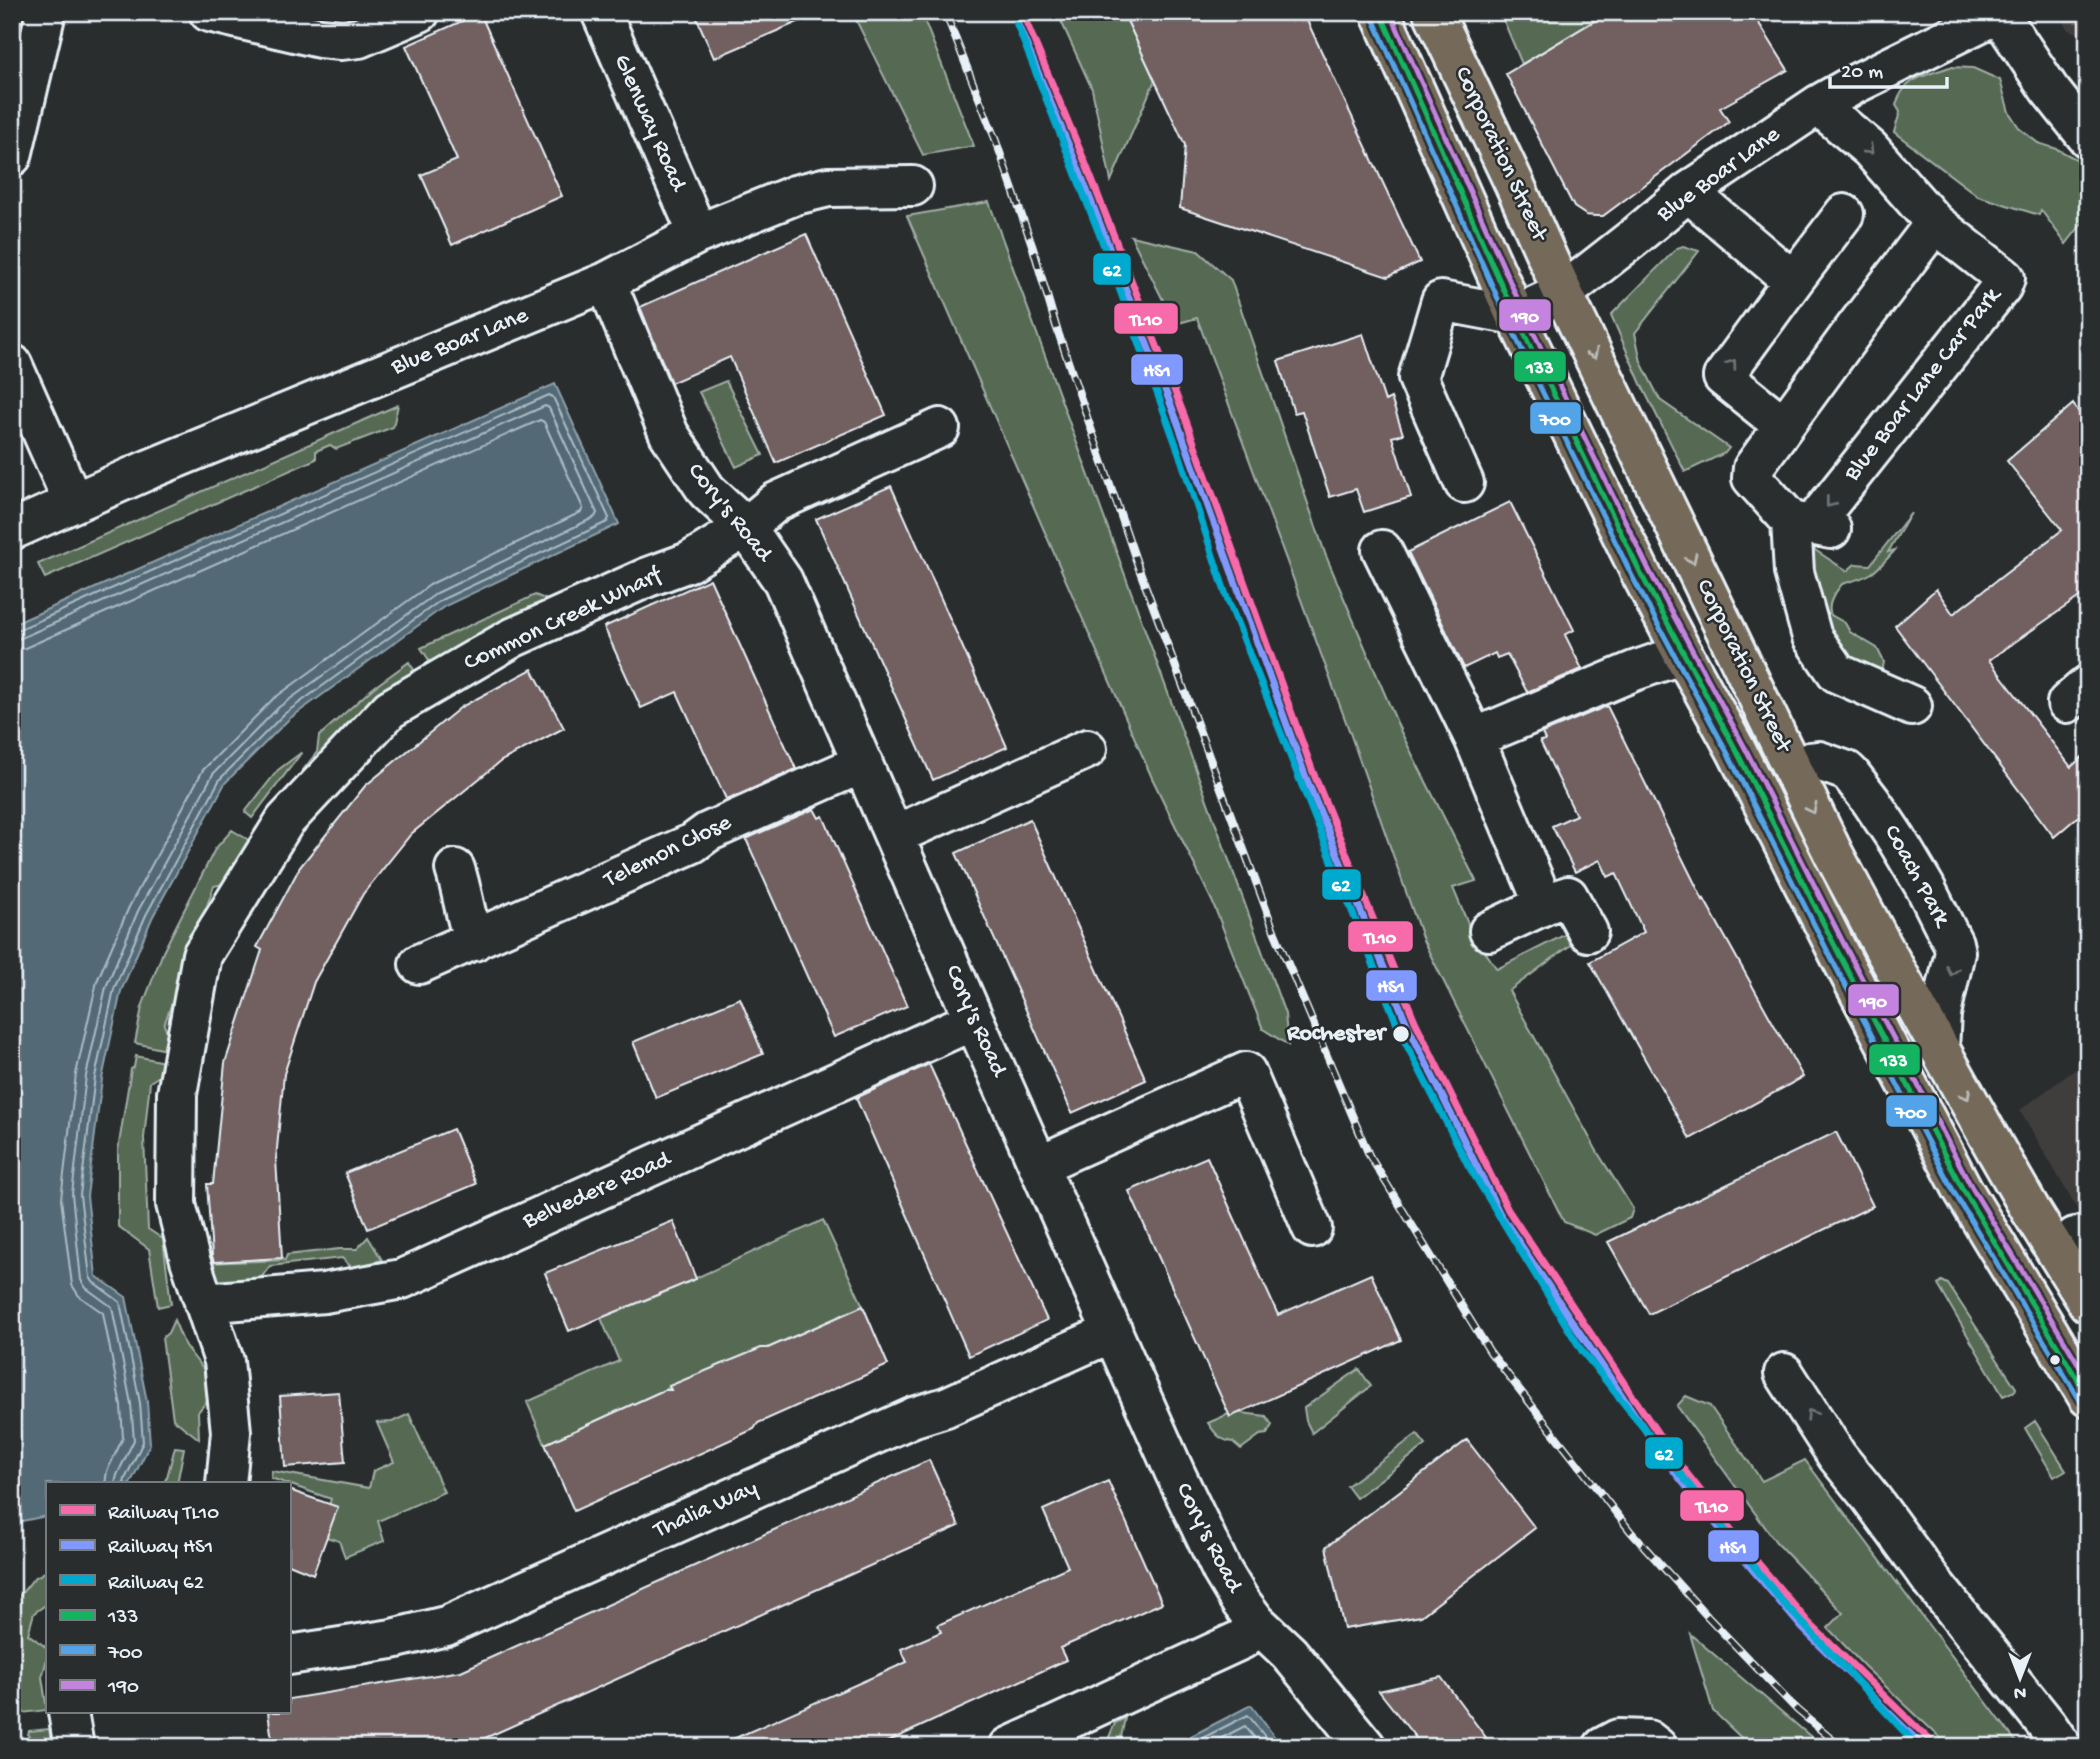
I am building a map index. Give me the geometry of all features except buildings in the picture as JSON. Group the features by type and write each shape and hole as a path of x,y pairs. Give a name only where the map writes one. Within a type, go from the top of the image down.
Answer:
{"main road":[{"name":"Corporation Street","path":"1380,12 1514,315 1597,486 1963,1189 2088,1397"},
{"name":"Corporation Street","path":"1433,12 1563,293 1833,853 2031,1211 2088,1303"}],"street":[{"path":"12,156 46,12"},
{"path":"209,12 341,40 359,38 420,12"},
{"name":"Glenway Road","path":"601,12 698,234"},
{"path":"1998,12 2049,89 2088,138"},
{"name":"Blue Boar Lane","path":"1514,315 1563,293 1688,192 1818,105 1998,12"},
{"name":"Blue Boar Lane Car Park","path":"1791,521 1831,529 1821,514 2005,278 1935,223 1870,149 1818,105"},
{"name":"Blue Boar Lane","path":"12,530 73,502 606,282 698,234 795,194 852,185 913,186"},
{"path":"1688,192 1793,281"},
{"path":"1783,425 1723,377 1844,214"},
{"path":"1912,706 1838,673 1812,636 1794,572 1791,521 1752,476 1753,468 1783,425 1935,223"},
{"name":"Cory's Road","path":"606,282 669,434 707,491 746,527 783,581 974,1020 1175,1473 1222,1571 1256,1622 1289,1653 1366,1747"},
{"path":"1464,483 1418,378 1441,301 1514,315"},
{"path":"12,365 73,502"},
{"name":"Common Creek Wharf","path":"226,1482 231,1432 224,1361 190,1261 176,1204 177,1094 202,955 285,821 390,709 512,638 648,577 689,562 746,527 776,502 940,428"},
{"path":"1382,551 1474,738 1544,905"},
{"path":"1474,738 1634,671 1683,654"},
{"path":"895,835 1087,749"},
{"name":"Coach Park","path":"1793,770 1819,761 1849,773 1879,811 1925,887 1955,952 1941,1013 1939,1048"},
{"name":"Telemon Close","path":"419,964 694,843 708,832 863,763"},
{"path":"455,869 474,941"},
{"path":"1489,931 1567,896 1588,932"},
{"name":"Belvedere Road","path":"204,1303 324,1293 402,1279 974,1020"},
{"path":"1039,1165 1246,1072 1312,1228"},
{"name":"Thalia Way","path":"290,1655 392,1639 446,1626 1114,1332"},
{"path":"1784,1373 1837,1455 1931,1580 2048,1725 2062,1747"},
{"path":"1009,1747 1243,1639 1256,1622"},
{"path":"68,1714 74,1747"},
{"path":"1603,1747 1618,1739 1648,1740 1657,1747"}],"shaded area":[{"path":"2057,12 2088,12 2088,40 2081,34 2068,30"},
{"path":"2088,1060 2088,1228 2020,1110"}],"green space":[{"path":"12,12 25,12 12,73"},
{"path":"852,12 921,12 974,146 923,155"},
{"path":"1057,12 1123,12 1155,80 1111,181 1092,89"},
{"path":"1500,12 1609,12 1522,64"},
{"path":"1950,67 1973,68 2000,80 2009,112 2020,129 2038,143 2078,160 2088,174 2088,216 2066,244 2041,210 2039,215 1978,196 1894,132 1900,112 1896,105 1904,89 1917,79"},
{"path":"989,202 1285,1014 1288,1045 1263,1029 1212,901 1152,778 907,216"},
{"path":"1131,236 1198,251 1231,280 1326,556 1401,732 1476,881 1453,888 1471,931 1497,969 1570,932 1584,935 1509,991 1598,1153 1633,1209 1630,1218 1595,1235 1564,1222 1423,940 1349,730 1197,318 1175,324"},
{"path":"1683,246 1699,251 1635,333 1641,362 1660,400 1729,448 1725,453 1685,472 1641,384 1611,315 1677,248"},
{"path":"726,381 763,455 736,467 699,392"},
{"path":"398,405 393,427 336,449 330,445 316,451 316,459 45,578 38,564"},
{"path":"1911,513 1888,552 1895,550 1872,573 1842,584 1830,607 1831,615 1845,623 1850,632 1877,648 1884,662 1881,678 1833,663 1802,561 1812,548 1847,571 1855,564 1870,565"},
{"path":"535,595 555,603 431,663 421,648"},
{"path":"409,662 420,679 261,824 317,752 319,736 373,688"},
{"path":"302,752 252,818 245,812 278,770"},
{"path":"232,830 257,845 235,881 214,886 164,1025 168,1034 166,1050 135,1043 142,1007 163,952 215,849"},
{"path":"136,1056 164,1062 161,1075 150,1082 144,1138 148,1229 163,1239 171,1304 158,1307 149,1249 118,1226 118,1150 131,1069"},
{"path":"823,1220 863,1306 733,1363 695,1376 545,1444 527,1402 619,1361 601,1318 663,1293"},
{"path":"368,1237 382,1260 352,1268 342,1258 270,1266 257,1283 229,1288 214,1278 205,1263 285,1260 287,1255 357,1249"},
{"path":"1942,1281 1948,1284 2016,1388 2015,1391 2003,1396 1938,1285"},
{"path":"174,1320 185,1346 211,1379 216,1390 198,1412 199,1439 173,1419 162,1338 168,1333"},
{"path":"1359,1369 1371,1386 1312,1433 1304,1408"},
{"path":"1686,1396 1710,1406 1762,1481 1805,1460 2020,1747 1950,1747 1864,1666 1828,1628 1843,1613 1776,1542 1677,1406"},
{"path":"1233,1412 1266,1416 1272,1425 1267,1434 1260,1435 1241,1449 1233,1442 1218,1436 1208,1423"},
{"path":"409,1414 444,1492 378,1521 384,1541 345,1557 339,1541 320,1535 331,1499 290,1485 290,1482 271,1478 272,1471 369,1488 373,1471 394,1462 377,1423 392,1422"},
{"path":"2035,1421 2066,1470 2054,1477 2025,1428"},
{"path":"1417,1434 1426,1445 1356,1498 1347,1486"},
{"path":"175,1447 184,1448 177,1482 164,1482"},
{"path":"46,1572 46,1605 34,1613 28,1634 46,1647 42,1677 46,1710 22,1713 12,1649 12,1605 34,1578"},
{"path":"1690,1634 1823,1747 1751,1747 1713,1711"},
{"path":"1125,1718 1119,1747 1096,1747 1107,1742 1115,1723"},
{"path":"49,1729 52,1747 30,1747 29,1731"}],"water":[{"path":"555,384 619,524 445,606 289,719 225,783 152,918 121,991 102,1079 87,1196 96,1276 126,1297 147,1402 150,1444 131,1482 46,1482 46,1516 12,1523 12,625"},
{"path":"1251,1705 1282,1747 1170,1747"}],"railway":[{"path":"945,12 996,141 1138,566 1275,933 1369,1155 1490,1352 1631,1532 1797,1710 1841,1747"}],"rail line":[{"name":"62","path":"1012,12 1102,241 1179,453 1226,595 1401,1034 1468,1165 1582,1351 1781,1600 1913,1741"},
{"name":"TL10","path":"1022,12 1085,162 1184,415 1313,772 1415,1021 1508,1210 1673,1456 1753,1557 1808,1622 1937,1747"},
{"name":"HS1","path":"1014,15 1077,165 1176,418 1305,775 1407,1024 1500,1214 1666,1461 1746,1562 1802,1628 1924,1747"}],"transit line":[{"name":"133","path":"1380,12 1515,315 1641,574 1736,750 1963,1190 2088,1397"},
{"name":"190","path":"1390,12 1523,311 1649,570 1744,746 1971,1186 2088,1380"},
{"name":"700","path":"1372,16 1507,319 1633,578 1728,754 1955,1194 2081,1402"}],"place":[{"name":"Rochester","path":"1401,1034"}]}
